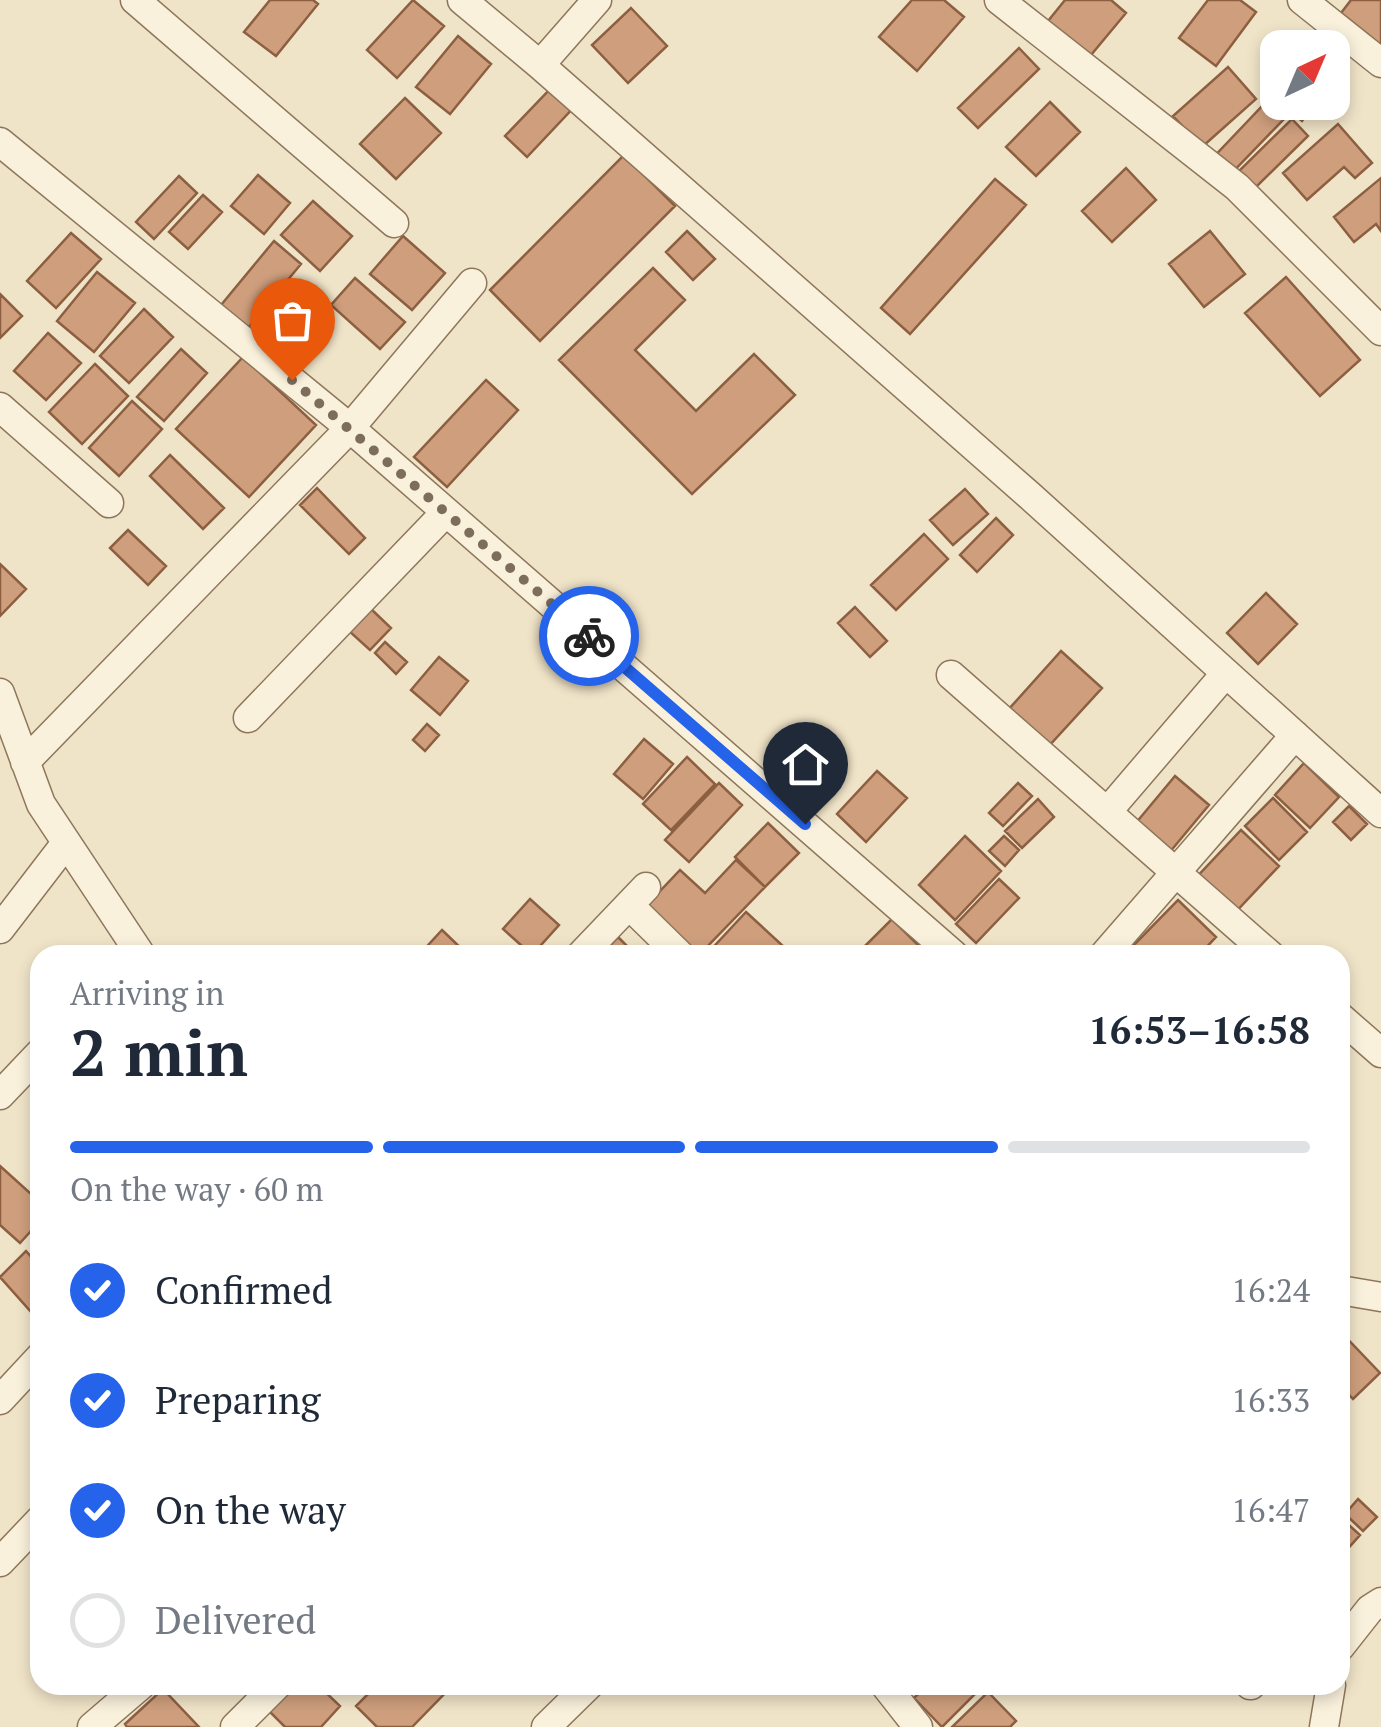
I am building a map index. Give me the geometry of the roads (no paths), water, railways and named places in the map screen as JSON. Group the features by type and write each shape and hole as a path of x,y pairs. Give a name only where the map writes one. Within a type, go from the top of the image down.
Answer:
{"street":[{"path":"135,0 394,223"},
{"path":"462,0 1381,813"},
{"path":"540,65 597,0"},
{"path":"998,0 1237,187 1381,331"},
{"path":"1302,0 1381,63"},
{"path":"0,142 350,428 943,945"},
{"path":"25,762 350,428 472,284"},
{"path":"0,408 109,503"},
{"path":"248,718 446,512"},
{"path":"1107,812 1226,673"},
{"path":"951,675 1259,945"},
{"path":"0,693 41,804 132,945"},
{"path":"1113,945 1295,736"},
{"path":"0,929 66,844"},
{"path":"591,945 638,896 673,945"},
{"path":"1350,1026 1381,1053"},
{"path":"0,1095 30,1064"},
{"path":"1350,1292 1381,1297"},
{"path":"0,1400 30,1368"},
{"path":"0,1562 30,1530"},
{"path":"1350,1604 1376,1606"},
{"path":"1350,1636 1376,1606"},
{"path":"92,1727 129,1695"},
{"path":"235,1727 267,1695"},
{"path":"546,1727 579,1695"},
{"path":"891,1695 914,1726"},
{"path":"1324,1727 1330,1695"}]}
